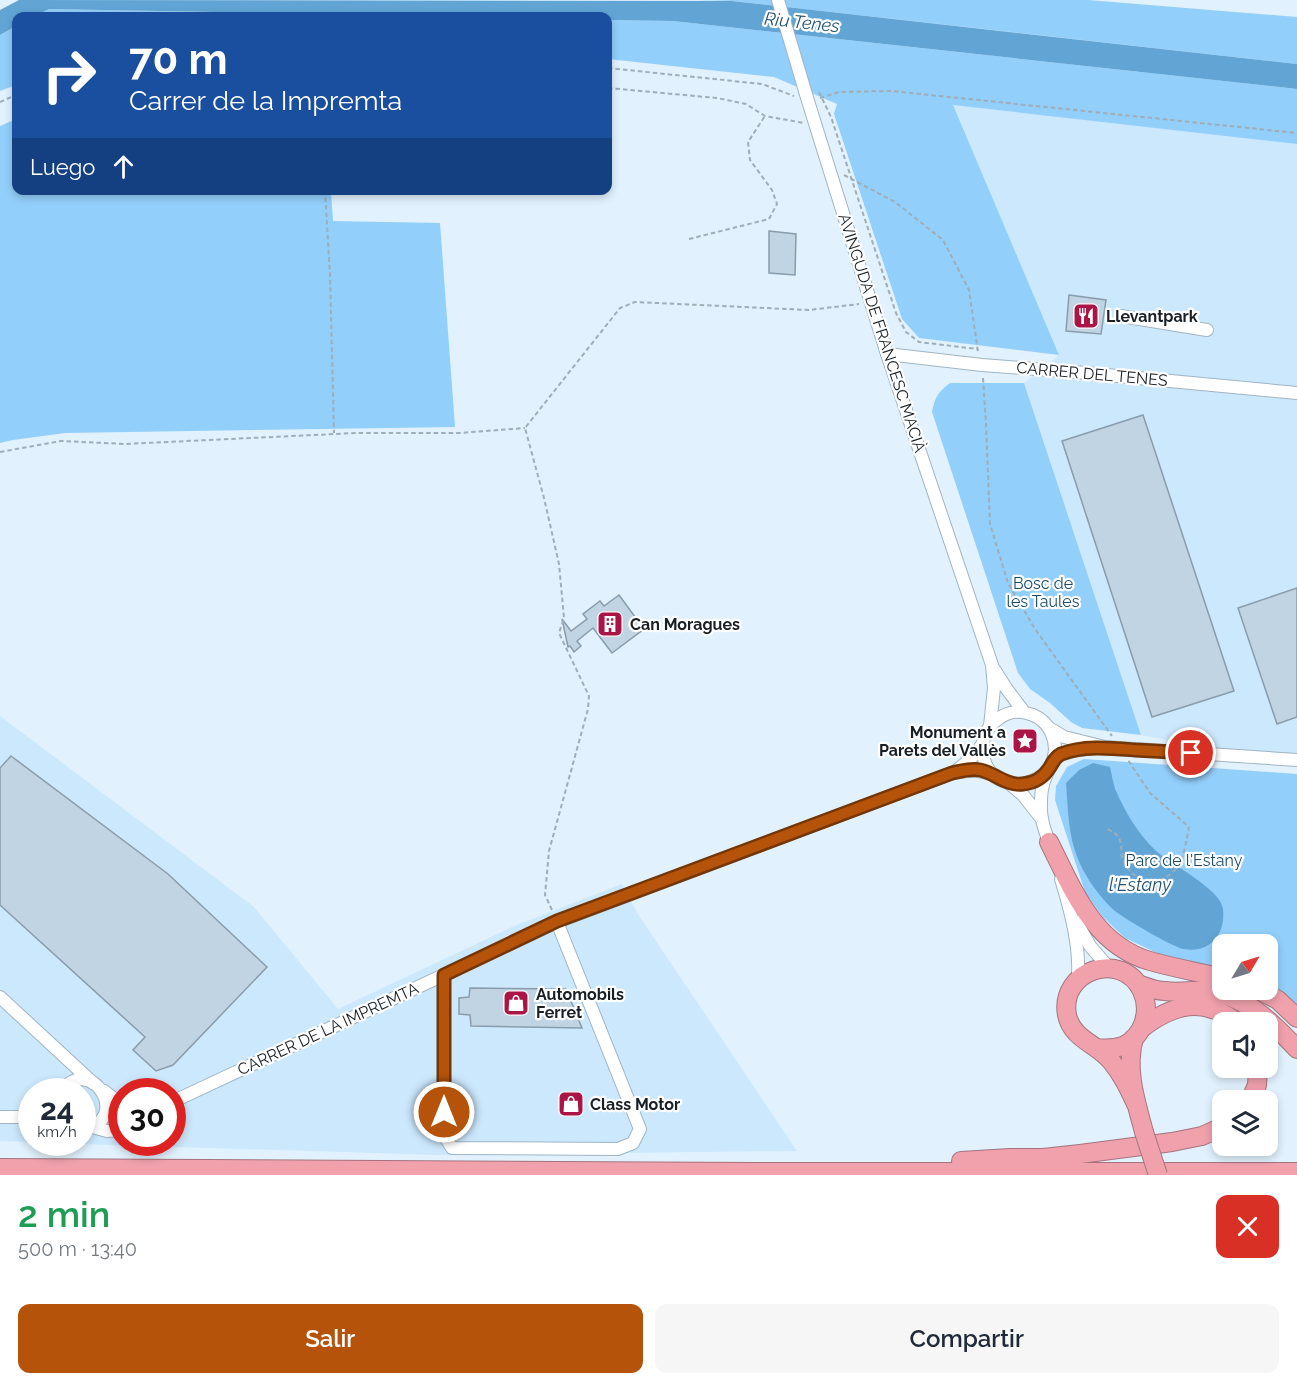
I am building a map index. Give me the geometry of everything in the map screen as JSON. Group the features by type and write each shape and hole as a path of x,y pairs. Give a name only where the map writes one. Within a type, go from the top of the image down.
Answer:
{"highway":[{"path":"1049,843 1079,902 1098,928 1114,943 1150,961 1212,976"},
{"path":"1136,1104 1109,1058 1084,1040 1074,1030 1067,1017 1066,1003 1070,990 1088,972 1098,968 1109,968 1125,973 1138,984 1143,993 1146,1014 1131,1049 1131,1067 1136,1104 1158,1175"},
{"path":"1138,984 1165,992 1207,991 1237,999 1257,1010 1297,1049"},
{"path":"1278,1000 1297,1018"},
{"path":"1096,1048 1108,1049 1123,1046 1161,1015 1173,1009 1202,1006 1219,1012"},
{"path":"753,1172 859,1164 1043,1158 1172,1142 1212,1132"},
{"path":"0,1168 1297,1172"}],"street":[{"name":"AVINGUDA DE FRANCESC MACIÀ","path":"777,0 870,302 992,664"},
{"path":"1121,316 1207,330"},
{"name":"CARRER DEL TENES","path":"887,354 982,365 1297,393"},
{"path":"992,664 1024,712"},
{"path":"990,726 994,688 992,664"},
{"path":"1047,771 1041,777 1026,784 1010,783 995,775 985,762 983,752 985,734 990,726 1005,714 1024,712 1042,720 1049,728 1064,737 1105,747 1297,760"},
{"path":"1049,728 1055,744 1054,758 1042,786 1041,818 1071,912 1079,956 1078,980"},
{"path":"952,773 968,762 983,743"},
{"path":"1054,758 1081,749 1105,747"},
{"path":"952,773 979,770 995,775"},
{"name":"CARRER DE LA IMPREMTA","path":"186,1095 557,921 952,773"},
{"path":"1010,783 1041,818"},
{"path":"1071,912 1090,946 1109,968"},
{"path":"444,975 444,1135 452,1148 618,1149 633,1143 640,1129 557,921"},
{"path":"0,997 108,1094"},
{"path":"96,1124 103,1117 107,1102 105,1095 97,1085"},
{"path":"0,1117 18,1117"}],"path":[{"path":"612,68 762,84 806,96 822,97 839,93 891,91 1297,133"},
{"path":"612,88 717,98 746,104 765,116 815,125"},
{"path":"818,90 831,117 896,313 906,333 919,342 977,349"},
{"path":"689,239 769,219 777,204 772,190 750,160 748,142 765,116"},
{"path":"828,167 895,202 943,240 969,290 977,349 982,365 990,524 1008,583 1035,629 1150,793 1189,828 1178,868 1170,876 1149,881 1139,878 1128,869 1124,861 1120,839 1116,833 1108,829"},
{"path":"325,195 334,434"},
{"path":"0,452 61,441 125,444 334,434 459,433 525,428 620,308 635,302 809,310 870,302"},
{"path":"525,428 559,564 564,618 559,633 589,696 588,709 549,851 545,896 557,921"}],"shaded area":[{"path":"952,104 1297,144 1297,767 1141,735 1024,383 1059,355"},
{"path":"0,716 254,907 338,1009 514,926 622,884 637,913 797,1151 436,1155 186,1147 186,1078 108,1078 108,1145 96,1144 96,1078 18,1078 18,1142 0,1141"}],"green space":[{"path":"695,0 1088,0 1297,17 1297,64 733,1"},
{"path":"49,9 211,12 43,12"},
{"path":"612,20 673,21 1297,89 1297,144 953,105 1059,355 919,338 902,319 834,114 837,104 774,77 612,59"},
{"path":"12,28 12,86 0,91 0,35"},
{"path":"12,121 12,195 331,195 333,221 440,223 455,427 65,433 0,443 0,126"},
{"name":"Bosc de les Taules","path":"950,383 1024,383 1141,735 1082,728 1071,722 1030,689 1018,673 932,412 938,395"},
{"name":"Parc de l'Estany","path":"1084,759 1297,774 1297,1008 1278,993 1278,934 1212,934 1212,966 1159,954 1125,938 1102,916 1085,892 1055,800 1056,786 1067,767"}],"water":[{"name":"Riu Tenes","path":"19,0 732,1 1297,64 1297,89 673,21 612,20 612,12 211,12 49,9 43,12 12,12 12,28 0,35 0,10"},
{"name":"l'Estany","path":"1093,763 1110,767 1114,787 1120,800 1144,838 1162,856 1205,885 1220,901 1223,909 1222,926 1219,934 1212,934 1212,942 1208,945 1193,950 1183,949 1159,938 1115,911 1089,880 1078,859 1069,822 1066,783 1079,770"}],"building":[{"path":"769,231 796,234 795,275 769,273"},
{"name":"Llevantpark","path":"1069,295 1106,300 1101,334 1066,331"},
{"path":"1143,415 1234,691 1152,717 1062,441"},
{"path":"1297,588 1297,717 1277,724 1238,608"},
{"name":"Can Moragues","path":"619,595 644,629 612,653 593,628 577,641 581,646 574,652 570,646 568,647 562,619 571,631 587,619 583,614 600,601 604,606"},
{"path":"11,756 168,874 267,967 173,1065 156,1071 133,1050 145,1037 0,905 0,768"},
{"path":"470,988 566,989 582,1028 471,1026 470,1015 459,1014 459,998 469,997"},
{"name":"Class Motor","path":"565,1097 578,1097 578,1111 564,1111"}],"place":[{"name":"Llevantpark","path":"1086,316"},
{"name":"Can Moragues","path":"610,624"},
{"name":"Monument a Parets del Vallès","path":"1025,741"},
{"name":"Automobils Ferret","path":"516,1003"},
{"name":"Class Motor","path":"571,1104"}],"route":[{"path":"444,1112 444,975 557,921 952,773 979,770 1010,783 1026,784 1041,777 1054,758 1081,749 1105,747 1191,753"}]}
